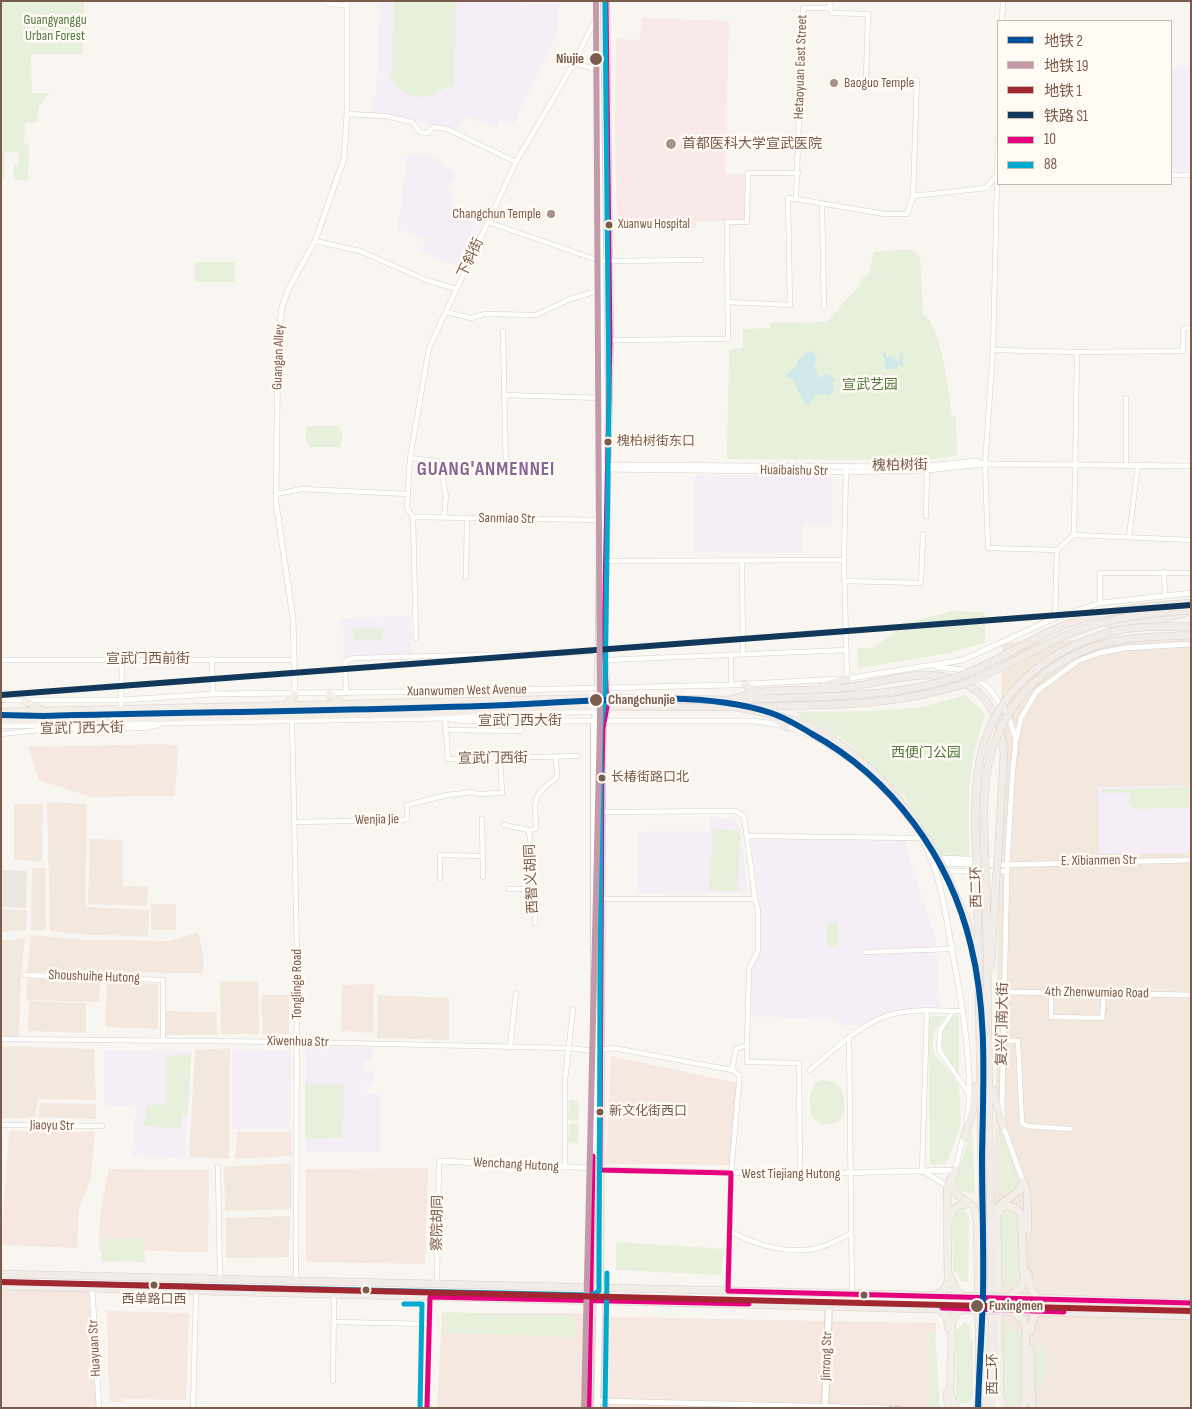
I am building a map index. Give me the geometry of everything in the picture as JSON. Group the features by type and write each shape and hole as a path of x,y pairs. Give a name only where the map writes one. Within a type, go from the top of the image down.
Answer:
{"highway":[{"path":"607,698 729,700 855,696 932,685 986,665 1054,629 1083,619 1142,606 1191,603"},
{"path":"607,707 734,707 880,703 963,684 1086,628 1114,618 1139,614 1191,611"},
{"name":"西二环","path":"993,1408 990,1396 978,981 976,810 980,760 997,711 1027,676 1048,659 1070,646 1095,636 1128,629 1191,626"},
{"name":"西二环","path":"985,1408 990,1396 992,1230 984,817 988,767 994,744 1002,725 1020,697 1033,682 1076,654 1101,645 1129,640 1191,635"},
{"path":"729,700 758,692 864,685 919,675 942,675 960,680 975,690 993,711 1003,739 1004,754 988,992"},
{"path":"810,690 848,679"},
{"path":"744,684 758,692"},
{"path":"734,707 765,713 819,730 864,762 901,800 936,854 967,921 978,981"},
{"path":"765,713 786,727"},
{"path":"964,1138 973,1110 980,1066"},
{"path":"989,1070 995,1102 1003,1126"},
{"path":"1,1274 600,1289 936,1295 1191,1303"},
{"path":"1,1286 591,1302 827,1305 1191,1316"}],"main road":[{"path":"589,1408 591,1302 602,1050 602,732 606,720 607,707 607,561 602,398 597,1"},
{"path":"598,1404 600,1289 594,1051 596,720 598,698 600,520 605,467 610,340 606,1"},
{"path":"286,705 295,694"},
{"path":"329,694 342,703"},
{"name":"Xuanwumen West Avenue","path":"1,712 607,698"},
{"path":"25,701 42,710"},
{"name":"Xuanwumen West Avenue","path":"1,721 292,719 597,710 607,707"},
{"path":"522,721 523,711"},
{"path":"425,714 444,718"},
{"path":"954,1173 952,1190 972,1205 984,1218"},
{"path":"936,1295 943,1291 948,1282 947,1186 954,1173"},
{"path":"992,1230 996,1208 1020,1190 1023,1181"},
{"path":"1023,1181 1028,1198 1028,1280 1037,1298"},
{"path":"963,1296 951,1281 950,1214 956,1206 972,1205"},
{"path":"972,1205 977,1216 980,1396 977,1408"},
{"path":"1001,1407 997,1216 1000,1209 1007,1206 1015,1207 1022,1214 1024,1280 1021,1287 1006,1297"},
{"path":"824,1407 827,1305"},
{"path":"937,1308 944,1313 948,1321 948,1408"},
{"path":"956,1408 950,1393 952,1321 958,1312 967,1310"},
{"path":"1012,1311 1023,1319 1026,1329 1025,1401 1022,1408"},
{"path":"1032,1408 1030,1328 1034,1315 1041,1311"}],"street":[{"path":"327,1 329,4 347,3"},
{"path":"729,302 790,305 788,198 885,214 907,214 913,196 916,80 866,80 868,14 832,13 829,8 829,1"},
{"path":"1002,1 1002,20"},
{"name":"Guangan Alley","path":"295,694 293,620 276,494 279,322 288,290 315,241 340,175 345,150 347,114 347,3"},
{"name":"Hetaoyuan East Street","path":"796,199 802,8 829,8"},
{"name":"下斜街","path":"416,638 413,517 407,508 410,458 429,348 516,162 574,63 597,16"},
{"path":"574,63 598,70"},
{"path":"347,114 386,116 412,122 420,132 428,132 433,127 447,129 516,162"},
{"path":"610,340 728,339 727,222 747,222 748,173 798,173"},
{"path":"1172,174 1191,175"},
{"path":"913,196 986,188 997,176"},
{"path":"998,185 993,350 985,464 988,548 1057,550 1074,535 1191,540"},
{"path":"822,203 824,307"},
{"path":"488,222 600,261 701,260"},
{"path":"315,241 360,251 426,280 456,289"},
{"path":"446,312 471,318 485,314 536,315 570,299 602,290"},
{"path":"993,350 1077,352 1182,351 1183,329 1191,328"},
{"path":"503,331 506,473"},
{"path":"1074,535 1077,352"},
{"path":"504,395 602,398"},
{"path":"1126,398 1126,466"},
{"path":"410,458 437,461 440,464 446,496 444,517"},
{"name":"槐柏树街","path":"846,469 920,467 976,461 985,464 1191,466"},
{"name":"Huaibaishu Str","path":"605,467 927,470 985,464"},
{"path":"1129,536 1138,465"},
{"path":"846,469 844,560 848,679"},
{"path":"926,516 927,470"},
{"path":"276,494 302,489 408,494"},
{"name":"Sanmiao Str","path":"413,517 600,520"},
{"path":"466,577 467,518"},
{"path":"845,581 921,584 923,534"},
{"path":"1055,618 1057,550"},
{"path":"607,561 742,562 844,560"},
{"path":"742,562 743,653"},
{"path":"1164,572 1165,595"},
{"path":"1100,603 1100,573 1188,573"},
{"name":"Xuanwumen West Avenue","path":"1,700 122,700 214,694 329,694 606,686 731,685 848,679 857,676 931,666 975,655 1055,618 1100,603 1191,593"},
{"name":"Xuanwumen West Avenue","path":"1007,863 1016,740 1022,718 1037,691 1078,661 1099,653 1125,648 1191,644"},
{"path":"606,660 847,650"},
{"path":"346,693 345,661 354,658 598,652"},
{"path":"731,654 731,685"},
{"path":"973,676 970,662 975,655"},
{"path":"212,659 214,694"},
{"name":"宣武门西前街","path":"1,660 295,660"},
{"path":"121,710 122,660"},
{"name":"Xuanwumen West Avenue","path":"931,666 965,670 989,688 1006,710 1016,740"},
{"name":"宣武门西大街","path":"444,718 523,711"},
{"name":"宣武门西街","path":"444,718 448,759 578,756"},
{"name":"宣武门西大街","path":"292,719 606,720"},
{"name":"Tonglinge Road","path":"292,719 297,1042 296,1281"},
{"path":"606,720 637,722 753,721 786,727 817,738 858,766 895,800 920,838 936,871 964,1011 968,1111 964,1138 954,1173"},
{"name":"宣武门西大街","path":"1,726 163,721"},
{"name":"宣武门西大街","path":"1,734 39,730 145,728 163,721"},
{"path":"445,730 521,731 522,721"},
{"path":"529,830 536,829 535,799 538,793 557,777 556,757"},
{"name":"Wenjia Jie","path":"295,822 403,820 407,819 408,805 447,795 473,792 478,794 502,793 500,759"},
{"path":"602,812 735,811 744,816 758,910 758,951 749,969 747,1062 799,1063 800,1174"},
{"path":"482,819 484,877"},
{"name":"西智义胡同","path":"504,825 529,830 535,889 535,923"},
{"path":"747,836 920,838"},
{"path":"440,878 440,855 482,856"},
{"name":"E. Xibianmen Str","path":"931,861 937,863 990,864 1191,860"},
{"name":"复兴门南大街","path":"1007,863 1003,1126 1023,1181"},
{"path":"936,871 1006,871"},
{"path":"509,889 535,889"},
{"path":"601,899 755,899"},
{"path":"865,952 951,949"},
{"name":"Shoushuihe Hutong","path":"25,975 163,980 163,1041"},
{"name":"4th Zhenwumiao Road","path":"1004,992 1191,995"},
{"path":"1051,992 1051,1017 1102,1018 1104,994"},
{"path":"510,1047 516,993"},
{"path":"565,1168 565,1080 573,1009"},
{"path":"927,1011 922,1172 933,1176 947,1186"},
{"path":"953,1011 940,1031 939,1050 968,1092"},
{"path":"810,1070 849,1037 890,1014 964,1011"},
{"path":"849,1037 852,1294"},
{"name":"Xiwenhua Str","path":"1,1039 297,1042 568,1048 594,1051 612,1048 732,1070"},
{"path":"1003,1041 1018,1041 1022,1123 1027,1126 1070,1129"},
{"path":"728,1291 732,1174 740,1080 732,1070 736,1049 747,1045"},
{"name":"Jiaoyu Str","path":"1,1125 102,1126"},
{"name":"Wenchang Hutong","path":"440,1161 597,1169"},
{"name":"察院胡同","path":"437,1284 440,1161"},
{"path":"218,1167 220,1280"},
{"name":"West Tiejiang Hutong","path":"597,1169 732,1174 954,1173"},
{"path":"730,1231 764,1245 791,1250 821,1247 850,1234"},
{"name":"Huayuan Str","path":"92,1288 99,1408"},
{"path":"193,1408 196,1291"},
{"path":"333,1381 334,1295"},
{"path":"427,1408 430,1297"},
{"path":"334,1322 429,1324"},
{"path":"990,1396 1001,1407"},
{"path":"598,1404 887,1408"}],"shaded area":[{"path":"380,1 522,1 522,5 559,4 557,35 513,126 500,120 495,128 466,116 456,129 371,114 372,96 376,96"},
{"name":"首都医科大学宣武医院","path":"641,18 729,21 725,174 747,174 746,221 696,221 696,228 617,226 616,39 640,40"},
{"path":"1172,67 1191,68 1191,171 1172,171"},
{"path":"407,155 431,156 457,173 447,191 454,195 450,202 483,221 460,267 421,251 426,239 398,229"},
{"path":"695,475 833,477 832,524 802,524 802,553 694,552"},
{"path":"411,616 412,656 344,657 343,625 340,625 339,618"},
{"path":"1191,635 1191,1408 991,1408 1002,643"},
{"path":"163,744 178,746 175,796 91,797 39,780 28,747"},
{"path":"1191,786 1191,853 1099,854 1098,787"},
{"path":"47,802 87,804 85,907 149,910 148,936 91,935 50,931"},
{"path":"14,804 43,804 42,861 14,860"},
{"path":"709,817 734,819 741,828 747,892 637,894 638,832 709,831"},
{"path":"90,839 123,840 123,886 148,887 147,906 88,904"},
{"path":"751,839 904,840 936,941 940,1008 892,1011 863,1025 839,1025 839,1020 753,1016 750,993 751,969 760,953 760,910"},
{"path":"32,868 45,868 46,930 31,930"},
{"path":"1,870 27,871 26,908 1,907"},
{"path":"151,904 176,904 176,930 151,930"},
{"path":"1,909 27,910 26,930 1,932"},
{"path":"198,932 204,958 203,973 27,972 31,935 88,940 171,941"},
{"path":"25,939 21,974 19,1037 1,1037 1,940"},
{"path":"27,978 100,981 99,1002 26,1000"},
{"path":"220,981 258,982 259,1034 221,1034"},
{"path":"107,982 158,984 158,1029 105,1027"},
{"path":"374,984 373,1033 341,1031 342,985"},
{"path":"261,995 289,995 289,1034 263,1034"},
{"path":"378,995 449,998 449,1040 377,1038"},
{"path":"29,1001 86,1003 86,1033 28,1031"},
{"path":"166,1011 216,1012 217,1035 166,1035"},
{"path":"1,1046 94,1049 96,1100 38,1099 35,1118 1,1118"},
{"path":"305,1046 372,1048 372,1058 364,1060 364,1071 373,1072 374,1085 365,1085 368,1094 380,1094 380,1152 305,1152"},
{"path":"230,1048 229,1159 189,1157 195,1050"},
{"path":"232,1049 291,1050 290,1129 232,1129"},
{"path":"104,1050 191,1051 185,1159 132,1155 136,1107 104,1105"},
{"path":"611,1056 737,1083 730,1165 606,1164"},
{"path":"40,1103 96,1104 96,1119 39,1117"},
{"path":"9,1131 95,1132 91,1177 79,1209 77,1248 1,1245"},
{"path":"237,1132 291,1132 292,1156 235,1159"},
{"path":"291,1163 291,1209 225,1211 224,1167"},
{"path":"428,1168 425,1264 306,1262 306,1169"},
{"path":"109,1169 209,1170 208,1252 99,1250 100,1214"},
{"path":"290,1216 289,1257 226,1258 226,1218"},
{"path":"1,1285 92,1288 99,1408 1,1408"},
{"path":"107,1311 189,1313 186,1400 123,1399 123,1402 109,1402"},
{"path":"442,1313 571,1313 612,1317 936,1323 933,1408 437,1408"}],"green space":[{"name":"Guangyanggu Urban Forest","path":"1,1 84,1 83,54 31,54 32,93 49,93 39,106 36,123 25,123 24,143 29,144 28,180 13,179 14,165 19,165 19,153 5,151 4,179 1,179"},
{"path":"394,1 457,1 454,87 446,86 432,95 416,97 402,91 391,78"},
{"name":"宣武艺园","path":"910,249 920,258 923,314 930,321 944,362 952,416 956,417 957,456 924,460 727,459 729,349 743,348 743,329 770,328 770,323 826,322 860,285 860,277 868,276 874,252"},
{"path":"195,262 235,262 235,282 195,282"},
{"path":"308,426 338,426 343,435 340,447 309,447 305,436"},
{"path":"953,611 980,612 985,614 985,643 949,653 859,668 857,648 874,648 904,624"},
{"path":"383,628 383,640 353,640 353,629"},
{"name":"西便门公园","path":"965,695 985,714 974,752 969,790 969,857 938,856 904,796 851,745 826,728 799,717 797,712 873,711 923,707"},
{"path":"1191,787 1191,805 1187,808 1138,809 1133,808 1128,803 1130,793 1102,793 1102,789"},
{"path":"713,829 740,830 738,891 709,890"},
{"path":"827,923 838,923 838,947 827,947"},
{"path":"952,1015 959,1015 959,1077 948,1061 942,1040"},
{"path":"932,1016 946,1016 934,1032 932,1050 959,1085 961,1124 946,1164 930,1165 928,1021"},
{"path":"191,1055 188,1114 183,1115 180,1129 144,1126 147,1105 167,1104 167,1056"},
{"path":"822,1080 837,1084 842,1091 844,1100 843,1112 839,1121 823,1125 812,1117 809,1100 814,1084"},
{"path":"305,1084 344,1085 343,1138 305,1139"},
{"path":"569,1100 579,1101 578,1120 568,1120"},
{"path":"569,1124 579,1124 578,1144 568,1143"},
{"path":"972,1128 975,1193 967,1193 957,1187 956,1179"},
{"path":"1001,1128 1018,1182 1018,1186 1013,1193 1000,1191"},
{"path":"962,1208 969,1215 968,1282 962,1282 956,1272 953,1272 952,1215 953,1212"},
{"path":"1012,1209 1019,1217 1020,1273 1011,1284 1005,1284 1006,1264 1002,1264 1002,1216 1005,1211"},
{"path":"144,1238 145,1262 101,1261 102,1239"},
{"path":"616,1242 724,1249 721,1275 616,1270"},
{"path":"446,1312 567,1316 575,1320 575,1337 445,1333"},
{"path":"966,1321 966,1324 970,1325 970,1340 973,1340 973,1397 969,1402 960,1403 956,1397 956,1331"},
{"path":"1005,1324 1010,1324 1017,1334 1020,1334 1021,1401 1013,1407 1004,1402"},
{"path":"927,1331 935,1334 940,1408 927,1408 929,1404 930,1342"},
{"path":"1036,1346 1045,1346 1044,1387 1037,1387"}],"water":[{"path":"885,350 887,358 891,355 893,359 897,360 901,357 900,352 903,352 903,366 898,365 898,369 885,369 885,359 882,355"},
{"path":"812,351 817,357 814,368 818,372 817,375 821,378 826,374 835,381 832,383 834,390 829,396 818,394 807,405 793,380 786,376 796,366 799,358 803,357 806,352"}],"tunnel":[{"path":"887,1408 900,1408"}],"metro line":[{"name":"19","path":"584,1408 600,720 596,1"},
{"name":"2","path":"1,715 44,716 391,709 641,698 676,699 742,705 771,713 797,725 841,752 868,773 892,797 914,823 933,851 949,882 971,946 980,998 983,1051 983,1294 978,1408"},
{"name":"1","path":"1,1282 1191,1311"}],"rail line":[{"name":"S1","path":"1,695 1191,605"}],"transit line":[{"name":"88","path":"1,1282 592,1295 599,1291 601,728 605,698 609,398 605,1"},
{"name":"10","path":"606,1 610,340 604,643 607,707 603,728 602,775 600,1170 731,1173 728,1291 1191,1303"},
{"name":"10","path":"589,1408 593,1156"},
{"name":"88","path":"605,1408 607,1273"},
{"name":"10","path":"427,1408 430,1297 749,1304"},
{"name":"88","path":"404,1304 422,1304 420,1408"},
{"name":"10","path":"942,1308 1064,1312"}],"place":[{"name":"Niujie","path":"596,59"},
{"name":"Baoguo Temple","path":"834,83"},
{"name":"首都医科大学宣武医院","path":"671,144"},
{"name":"Changchun Temple","path":"551,214"},
{"name":"Xuanwu Hospital","path":"609,225"},
{"name":"槐柏树街东口","path":"608,442"},
{"name":"Changchunjie","path":"596,700"},
{"name":"长椿街路口北","path":"602,778"},
{"name":"新文化街西口","path":"600,1112"},
{"name":"西单路口西","path":"154,1285"},
{"name":"Fuxingmen","path":"977,1306"}],"district":[{"name":"GUANG'ANMENNEI","path":"486,470"}]}
